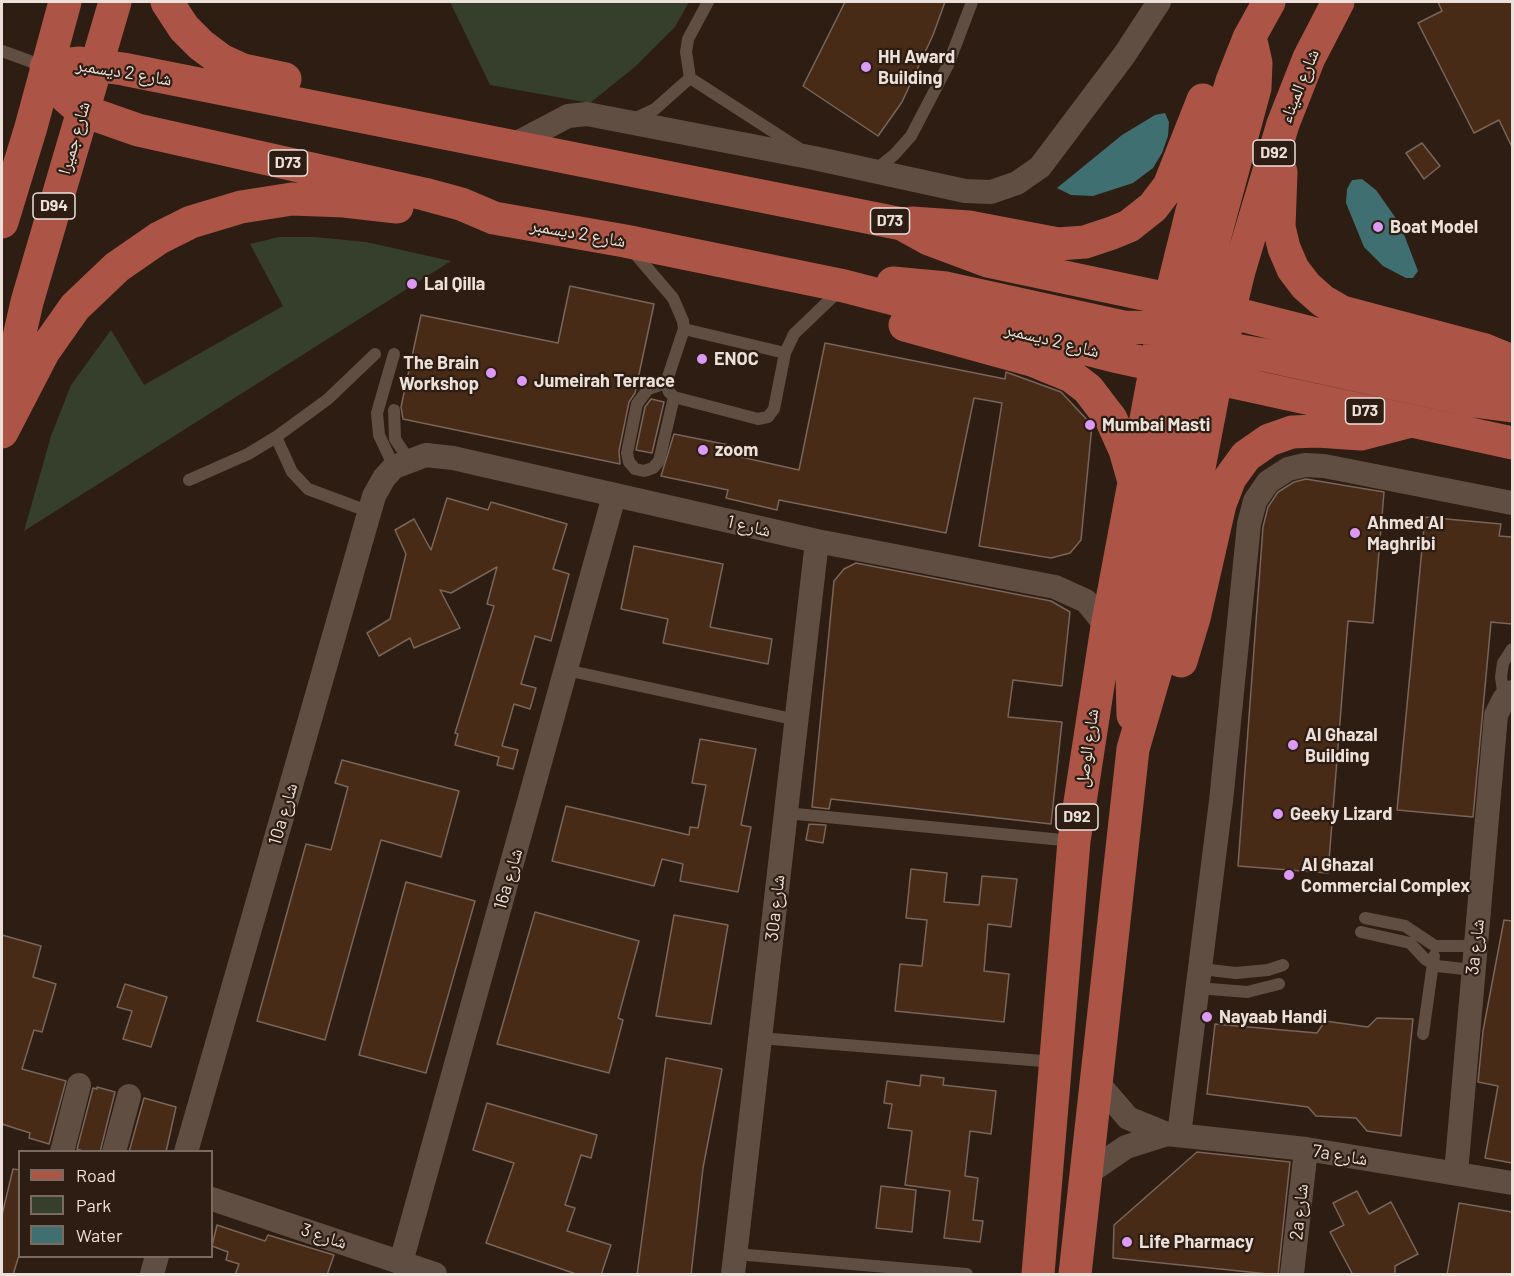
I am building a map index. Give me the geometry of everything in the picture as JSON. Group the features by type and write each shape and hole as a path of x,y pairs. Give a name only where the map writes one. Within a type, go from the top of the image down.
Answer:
{"main road":[{"name":"D94","path":"2,222 32,127 65,2"},
{"name":"شارع جميرا","path":"2,416 27,302 81,110 116,2"},
{"path":"167,2 183,28 221,60 243,70 294,80 332,100 349,114"},
{"path":"902,224 928,223 969,227 1058,244 1085,242 1129,226 1153,207 1169,186 1230,27 1244,2"},
{"name":"D92","path":"1075,1275 1098,1083 1110,940 1133,749 1168,629 1218,379 1190,335 1217,124 1249,38 1269,2"},
{"name":"شارع الميناء","path":"1190,335 1239,272 1283,124 1309,58 1338,2"},
{"path":"1190,335 1228,178 1255,88 1256,63 1249,38"},
{"name":"شارع 2 ديسمبر","path":"1190,335 1131,291 988,261 929,239 902,224 513,145 96,66 63,63 46,67 67,98 81,110 138,130 424,194 461,204 494,218 625,241 844,286 1512,384"},
{"path":"1283,124 1279,227 1284,248 1293,269 1306,286 1323,301 1342,312 1485,350 1512,361"},
{"path":"2,432 44,351 75,307 117,267 159,238 191,222 241,207 292,199 344,201 494,218"},
{"path":"1207,265 1208,284 1217,291 1228,288 1239,272"},
{"path":"844,286 899,283 946,288 1124,327 1190,335 1264,355 1474,401 1512,406"},
{"path":"844,286 861,304 882,317 1032,360 1071,376 1088,389 1111,419 1125,450 1134,482"},
{"path":"1124,327 1144,320 1149,314 1147,300 1131,291"},
{"name":"شارع الوصل","path":"1038,1275 1074,841 1107,627 1134,482 1190,335"},
{"path":"1258,389 1241,380 1238,365 1249,355 1264,355"},
{"name":"D73","path":"1218,379 1512,443"},
{"path":"1133,749 1132,673 1165,401"},
{"path":"1133,749 1155,718 1177,670 1194,618 1220,504 1230,478 1246,456 1269,440 1292,432 1317,430 1362,434 1396,427 1411,420"}],"street":[{"path":"513,145 577,114 814,158 965,191 991,192 1017,183 1040,166 1056,148 1159,2"},
{"name":"شارع 1","path":"396,468 426,455 453,458 817,541 1055,587 1086,601 1107,627"},
{"path":"1173,1134 1189,1052 1199,978 1249,524 1254,501 1268,482 1288,469 1305,465 1324,466 1512,503"},
{"name":"10a شارع","path":"187,1150 370,512 396,468"},
{"name":"16a شارع","path":"401,1262 614,496"},
{"name":"30a شارع","path":"735,1264 817,541"},
{"name":"3a شارع","path":"1456,1173 1496,715 1508,695"},
{"name":"7a شارع","path":"1098,1083 1128,1118 1173,1134 1306,1149 1512,1184"},
{"path":"63,1150 79,1085"},
{"path":"115,1150 129,1096"},
{"name":"7a شارع","path":"1088,1173 1126,1147 1173,1134"},
{"name":"2a شارع","path":"1292,1275 1306,1149"},
{"name":"شارع 3","path":"213,1199 435,1275"},
{"path":"152,1275 157,1258"}],"lane":[{"path":"690,78 688,39 708,2"},
{"path":"873,171 894,156 911,136 948,64 972,2"},
{"path":"2,51 46,67"},
{"path":"628,122 655,109 690,78"},
{"path":"690,78 814,158"},
{"path":"625,241 673,298 680,313 684,329 666,383 669,392 674,397 763,419 774,409 785,353 801,326 844,286"},
{"path":"684,329 785,353"},
{"path":"189,480 248,454 276,437 328,399 375,354"},
{"path":"394,354 377,412 379,435 396,468"},
{"path":"666,383 648,389 637,404 627,453 629,462 635,469 644,471 653,468 659,461 674,397"},
{"path":"394,410 396,468"},
{"path":"276,437 292,472 308,489 370,512"},
{"path":"1508,695 1501,676 1503,663 1512,649"},
{"path":"566,670 797,720"},
{"path":"786,813 1074,841"},
{"path":"1365,918 1405,926 1435,946 1476,946"},
{"path":"1361,932 1403,940 1437,966 1473,970"},
{"path":"1423,1034 1435,946"},
{"path":"1199,978 1268,970 1283,965"},
{"path":"1199,978 1247,992 1279,984"},
{"path":"760,1038 1057,1063"},
{"path":"735,1264 967,1275"}],"green space":[{"path":"450,2 689,2 675,27 636,66 590,103 490,85"},
{"path":"279,237 315,237 366,242 451,261 24,531 51,436 71,385 111,330 144,385 283,306 250,244"}],"water":[{"path":"1165,113 1169,122 1168,136 1162,153 1153,168 1133,183 1093,196 1071,195 1057,188 1122,135 1155,115"},
{"path":"1362,179 1376,190 1400,224 1418,271 1413,278 1406,278 1383,266 1364,247 1346,203 1347,189 1352,180"}],"building":[{"name":"HH Award Building","path":"845,2 945,2 933,35 902,102 878,136 803,86"},
{"path":"1438,2 1512,2 1512,147 1499,120 1474,133 1418,23 1442,11"},
{"path":"1422,143 1440,166 1424,179 1406,153"},
{"name":"Jumeirah Terrace","path":"570,286 654,304 635,393 629,402 619,451 620,464 403,419 401,407 421,315 558,343"},
{"path":"825,343 1005,379 1006,372 1061,392 1092,425 1081,540 1070,553 1051,558 979,546 1002,403 974,398 946,533 779,500 777,510 726,498 728,490 661,476 674,434 734,446 732,455 799,470"},
{"path":"651,399 664,402 652,453 636,450 645,407"},
{"name":"Al Ghazal Building","path":"1306,479 1384,492 1373,623 1348,621 1328,873 1238,866 1263,527 1268,507 1278,492 1294,482"},
{"path":"447,498 488,510 491,502 567,524 553,569 569,574 551,641 535,636 521,684 536,688 530,709 514,704 502,746 518,750 513,769 497,765 499,757 455,745 458,734 455,733 494,606 487,604 497,567 451,593 440,590 460,628 414,648 410,638 379,656 367,633 390,619 406,554 395,530 414,519 431,550"},
{"path":"1425,517 1501,524 1499,536 1512,537 1512,624 1491,622 1473,817 1397,810"},
{"path":"634,546 723,564 710,627 772,639 768,664 663,643 668,619 621,609"},
{"path":"856,563 1051,601 1070,612 1062,686 1013,680 1008,717 1062,722 1051,824 831,799 829,809 812,807 834,581 844,569"},
{"path":"700,739 756,749 741,825 751,827 738,892 680,881 683,864 662,859 654,886 552,861 566,806 689,835 690,827 698,828 706,785 692,783"},
{"path":"342,760 459,791 441,857 381,840 325,1040 257,1021 306,844 331,850 348,787 335,783"},
{"path":"809,824 826,825 823,843 806,840"},
{"path":"911,869 947,873 944,902 979,905 982,876 1017,879 1011,927 988,924 984,971 1009,974 1004,1022 895,1011 900,964 922,966 927,920 906,918"},
{"path":"406,882 475,901 426,1073 359,1055"},
{"path":"535,912 639,941 618,1018 623,1020 609,1073 497,1044"},
{"path":"674,915 728,925 711,1024 656,1016"},
{"path":"1504,920 1512,921 1512,1163 1485,1158 1498,1086 1478,1082 1483,1031"},
{"path":"2,935 41,946 33,977 56,984 42,1032 34,1030 22,1069 66,1081 49,1144 29,1138 30,1133 2,1124"},
{"path":"125,984 167,997 151,1047 123,1039 132,1011 117,1007"},
{"path":"1377,1018 1413,1019 1401,1136 1367,1131 1356,1118 1316,1116 1308,1107 1207,1094 1215,1024 1317,1033 1325,1021 1368,1027"},
{"path":"666,1058 722,1069 703,1168 691,1275 637,1275"},
{"path":"921,1075 944,1078 943,1085 996,1091 991,1134 970,1131 965,1176 978,1178 973,1220 983,1221 980,1242 944,1238 950,1191 905,1185 912,1131 888,1128 892,1104 884,1103 887,1081 920,1086"},
{"path":"97,1087 115,1092 100,1150 80,1150 77,1149 93,1088 97,1089"},
{"path":"144,1098 176,1107 166,1150 130,1150"},
{"path":"487,1103 597,1135 591,1158 581,1155 565,1205 575,1208 567,1231 611,1245 601,1275 579,1275 486,1243 514,1163 473,1150"},
{"path":"1197,1152 1290,1162 1278,1275 1113,1258 1114,1225"},
{"path":"13,1169 18,1170 18,1258 13,1275 2,1275 2,1215"},
{"path":"881,1186 916,1190 912,1232 876,1228"},
{"path":"1357,1191 1369,1214 1391,1202 1418,1254 1395,1266 1395,1275 1353,1275 1330,1232 1344,1225 1333,1203"},
{"path":"1459,1203 1512,1212 1512,1275 1447,1275"},
{"path":"217,1225 265,1241 268,1235 334,1255 327,1275 235,1275 239,1264 226,1260 228,1252 213,1246"}],"place":[{"name":"HH Award Building","path":"866,67"},
{"name":"Boat Model","path":"1378,227"},
{"name":"Lal Qilla","path":"412,284"},
{"name":"ENOC","path":"702,359"},
{"name":"The Brain Workshop","path":"491,373"},
{"name":"Jumeirah Terrace","path":"522,381"},
{"name":"Mumbai Masti","path":"1090,425"},
{"name":"zoom","path":"703,450"},
{"name":"Ahmed Al Maghribi","path":"1355,533"},
{"name":"Al Ghazal Building","path":"1293,745"},
{"name":"Geeky Lizard","path":"1278,814"},
{"name":"Al Ghazal Commercial Complex","path":"1289,875"},
{"name":"Nayaab Handi","path":"1207,1017"},
{"name":"Life Pharmacy","path":"1127,1242"}]}
